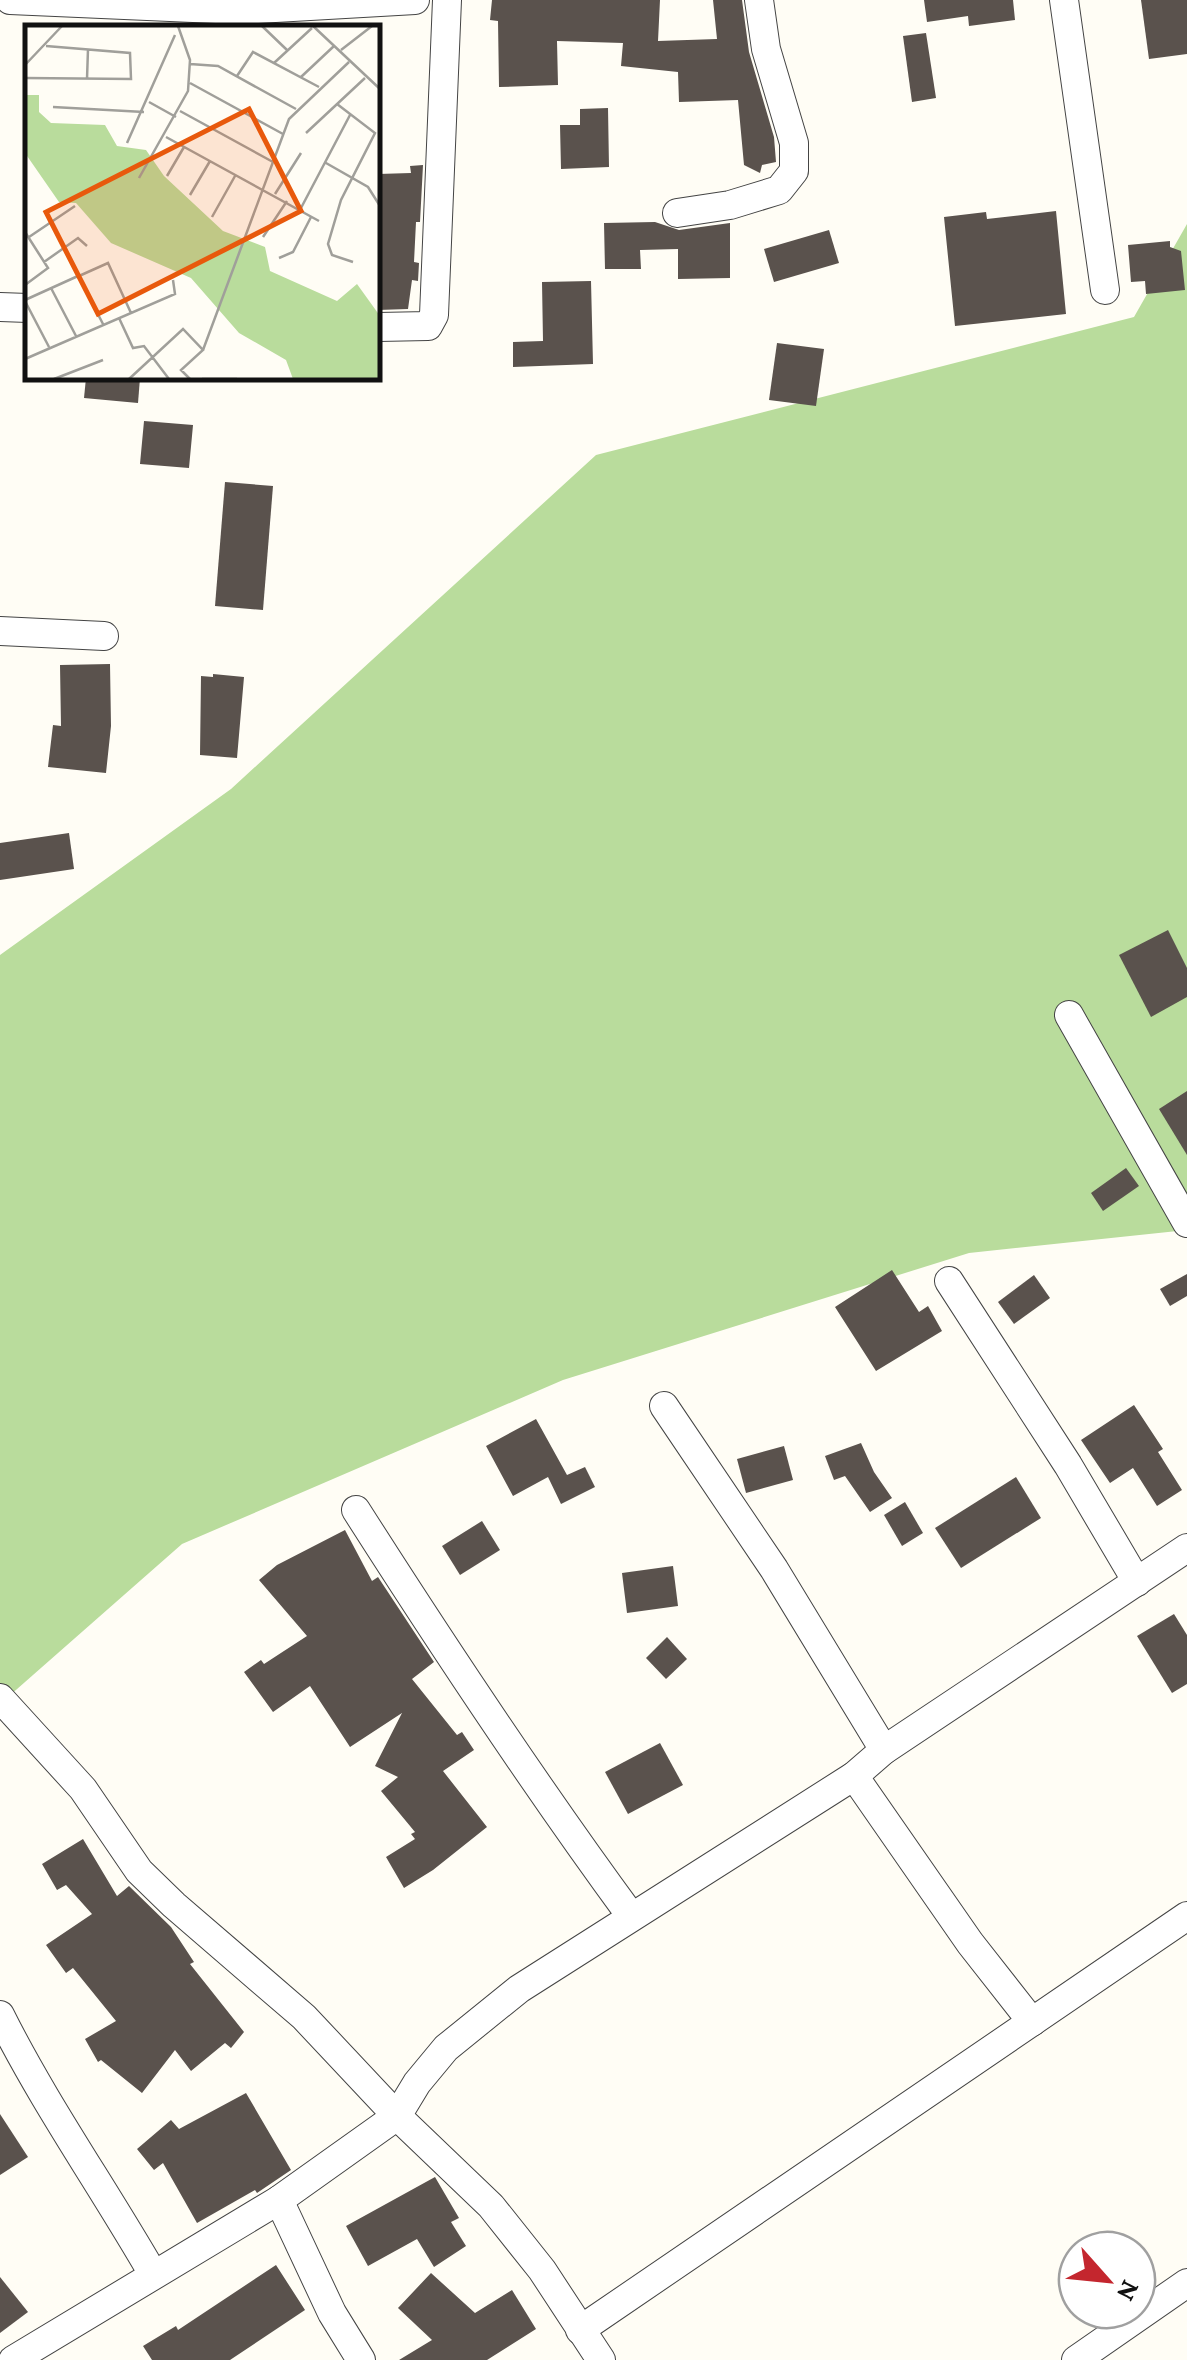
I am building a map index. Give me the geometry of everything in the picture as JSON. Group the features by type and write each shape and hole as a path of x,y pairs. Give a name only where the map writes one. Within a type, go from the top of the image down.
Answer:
{"street":[{"path":"10,0 239,10 414,0"},
{"path":"380,327 428,326 434,315 447,0"},
{"path":"677,214 730,205 779,190 794,171 794,143 766,49 759,0"},
{"path":"1064,0 1105,290"},
{"path":"0,307 25,308"},
{"path":"0,631 104,636"},
{"path":"1069,1015 1187,1223"},
{"path":"949,1280 1068,1465 1137,1582"},
{"path":"664,1406 774,1569 884,1750"},
{"path":"356,1510 489,1716 631,1916"},
{"path":"13,2360 279,2200 397,2116 417,2083 446,2048 519,1989 854,1776 884,1750 1187,1548"},
{"path":"0,1698 83,1789 139,1871 304,2017 397,2116 491,2206 542,2270 602,2360"},
{"path":"854,1776 970,1943 1032,2022"},
{"path":"580,2330 1187,1916"},
{"path":"0,2016 153,2274"},
{"path":"279,2200 332,2313 360,2360"},
{"path":"1076,2360 1187,2283"}],"green space":[{"path":"1187,224 1187,1230 969,1253 563,1380 182,1544 0,1704 0,955 231,789 596,455 1134,317"}],"building":[{"path":"492,0 660,0 658,41 717,39 713,0 742,0 749,52 774,137 776,162 762,165 760,173 744,165 738,100 679,102 678,72 621,66 623,43 557,41 558,85 499,87 498,21 490,20"},
{"path":"924,0 1013,0 1015,20 969,26 968,16 927,22"},
{"path":"1141,0 1187,0 1187,54 1149,59"},
{"path":"926,33 936,98 912,102 903,36"},
{"path":"608,108 609,167 561,169 560,125 580,125 580,109"},
{"path":"423,165 414,262 419,263 418,281 412,280 408,309 380,310 380,174 411,173 410,166"},
{"path":"1056,211 1066,314 955,326 944,217 986,212 987,219"},
{"path":"655,222 679,230 730,223 730,278 678,279 678,249 640,250 641,269 605,269 604,223"},
{"path":"829,230 839,263 774,282 764,249"},
{"path":"1170,241 1170,247 1181,251 1185,290 1146,294 1145,281 1131,282 1128,245"},
{"path":"591,281 593,364 513,367 513,342 543,341 542,282"},
{"path":"777,343 824,349 816,406 769,400"},
{"path":"86,380 140,380 138,403 84,398"},
{"path":"144,421 193,425 189,468 140,464"},
{"path":"225,482 273,486 263,610 215,606"},
{"path":"110,664 111,726 106,773 48,767 53,725 61,726 60,665"},
{"path":"201,676 244,677 237,758 200,755"},
{"path":"69,833 74,869 0,880 0,843"},
{"path":"1168,930 1187,968 1187,997 1151,1017 1119,955"},
{"path":"1187,1091 1187,1155 1159,1109"},
{"path":"1126,1168 1139,1186 1103,1211 1091,1193"},
{"path":"892,1270 919,1312 928,1306 942,1331 876,1371 835,1307"},
{"path":"1187,1274 1187,1296 1170,1306 1160,1289"},
{"path":"1034,1275 1050,1298 1014,1324 998,1302"},
{"path":"1134,1405 1163,1449 1158,1452 1182,1490 1157,1506 1133,1468 1110,1483 1081,1440"},
{"path":"536,1419 567,1475 585,1467 595,1487 561,1504 548,1477 513,1496 486,1446"},
{"path":"861,1443 892,1498 870,1512 845,1476 834,1480 825,1456"},
{"path":"784,1446 793,1480 746,1493 737,1459"},
{"path":"1016,1477 1041,1518 961,1568 935,1528"},
{"path":"905,1502 923,1533 902,1546 884,1515"},
{"path":"482,1521 500,1550 460,1575 442,1546"},
{"path":"345,1530 372,1581 378,1577 434,1662 412,1679 474,1750 443,1771 487,1827 404,1888 386,1857 415,1839 411,1834 415,1832 381,1791 398,1777 375,1766 402,1713 350,1747 310,1686 273,1712 244,1672 307,1636 259,1580 277,1565"},
{"path":"673,1566 678,1606 627,1613 622,1573"},
{"path":"1174,1614 1187,1635 1187,1684 1172,1693 1137,1636"},
{"path":"667,1637 687,1659 666,1679 646,1658"},
{"path":"660,1743 683,1785 628,1814 605,1772"},
{"path":"83,1839 117,1896 129,1886 171,1927 194,1962 190,1964 244,2032 231,2048 225,2043 191,2071 175,2050 142,2093 101,2060 98,2062 85,2039 116,2021 73,1968 66,1973 46,1945 92,1914 66,1885 57,1890 42,1864"},
{"path":"246,2093 291,2170 257,2193 255,2190 197,2223 163,2163 154,2170 137,2149 171,2120 179,2129"},
{"path":"0,2114 28,2157 0,2175"},
{"path":"435,2177 459,2218 451,2222 466,2246 434,2267 417,2239 368,2266 346,2226"},
{"path":"276,2265 305,2310 230,2360 152,2360 143,2346 176,2326 178,2330"},
{"path":"431,2273 475,2313 512,2290 536,2329 487,2360 399,2360 432,2340 398,2308"},
{"path":"0,2277 28,2312 0,2333"}]}
